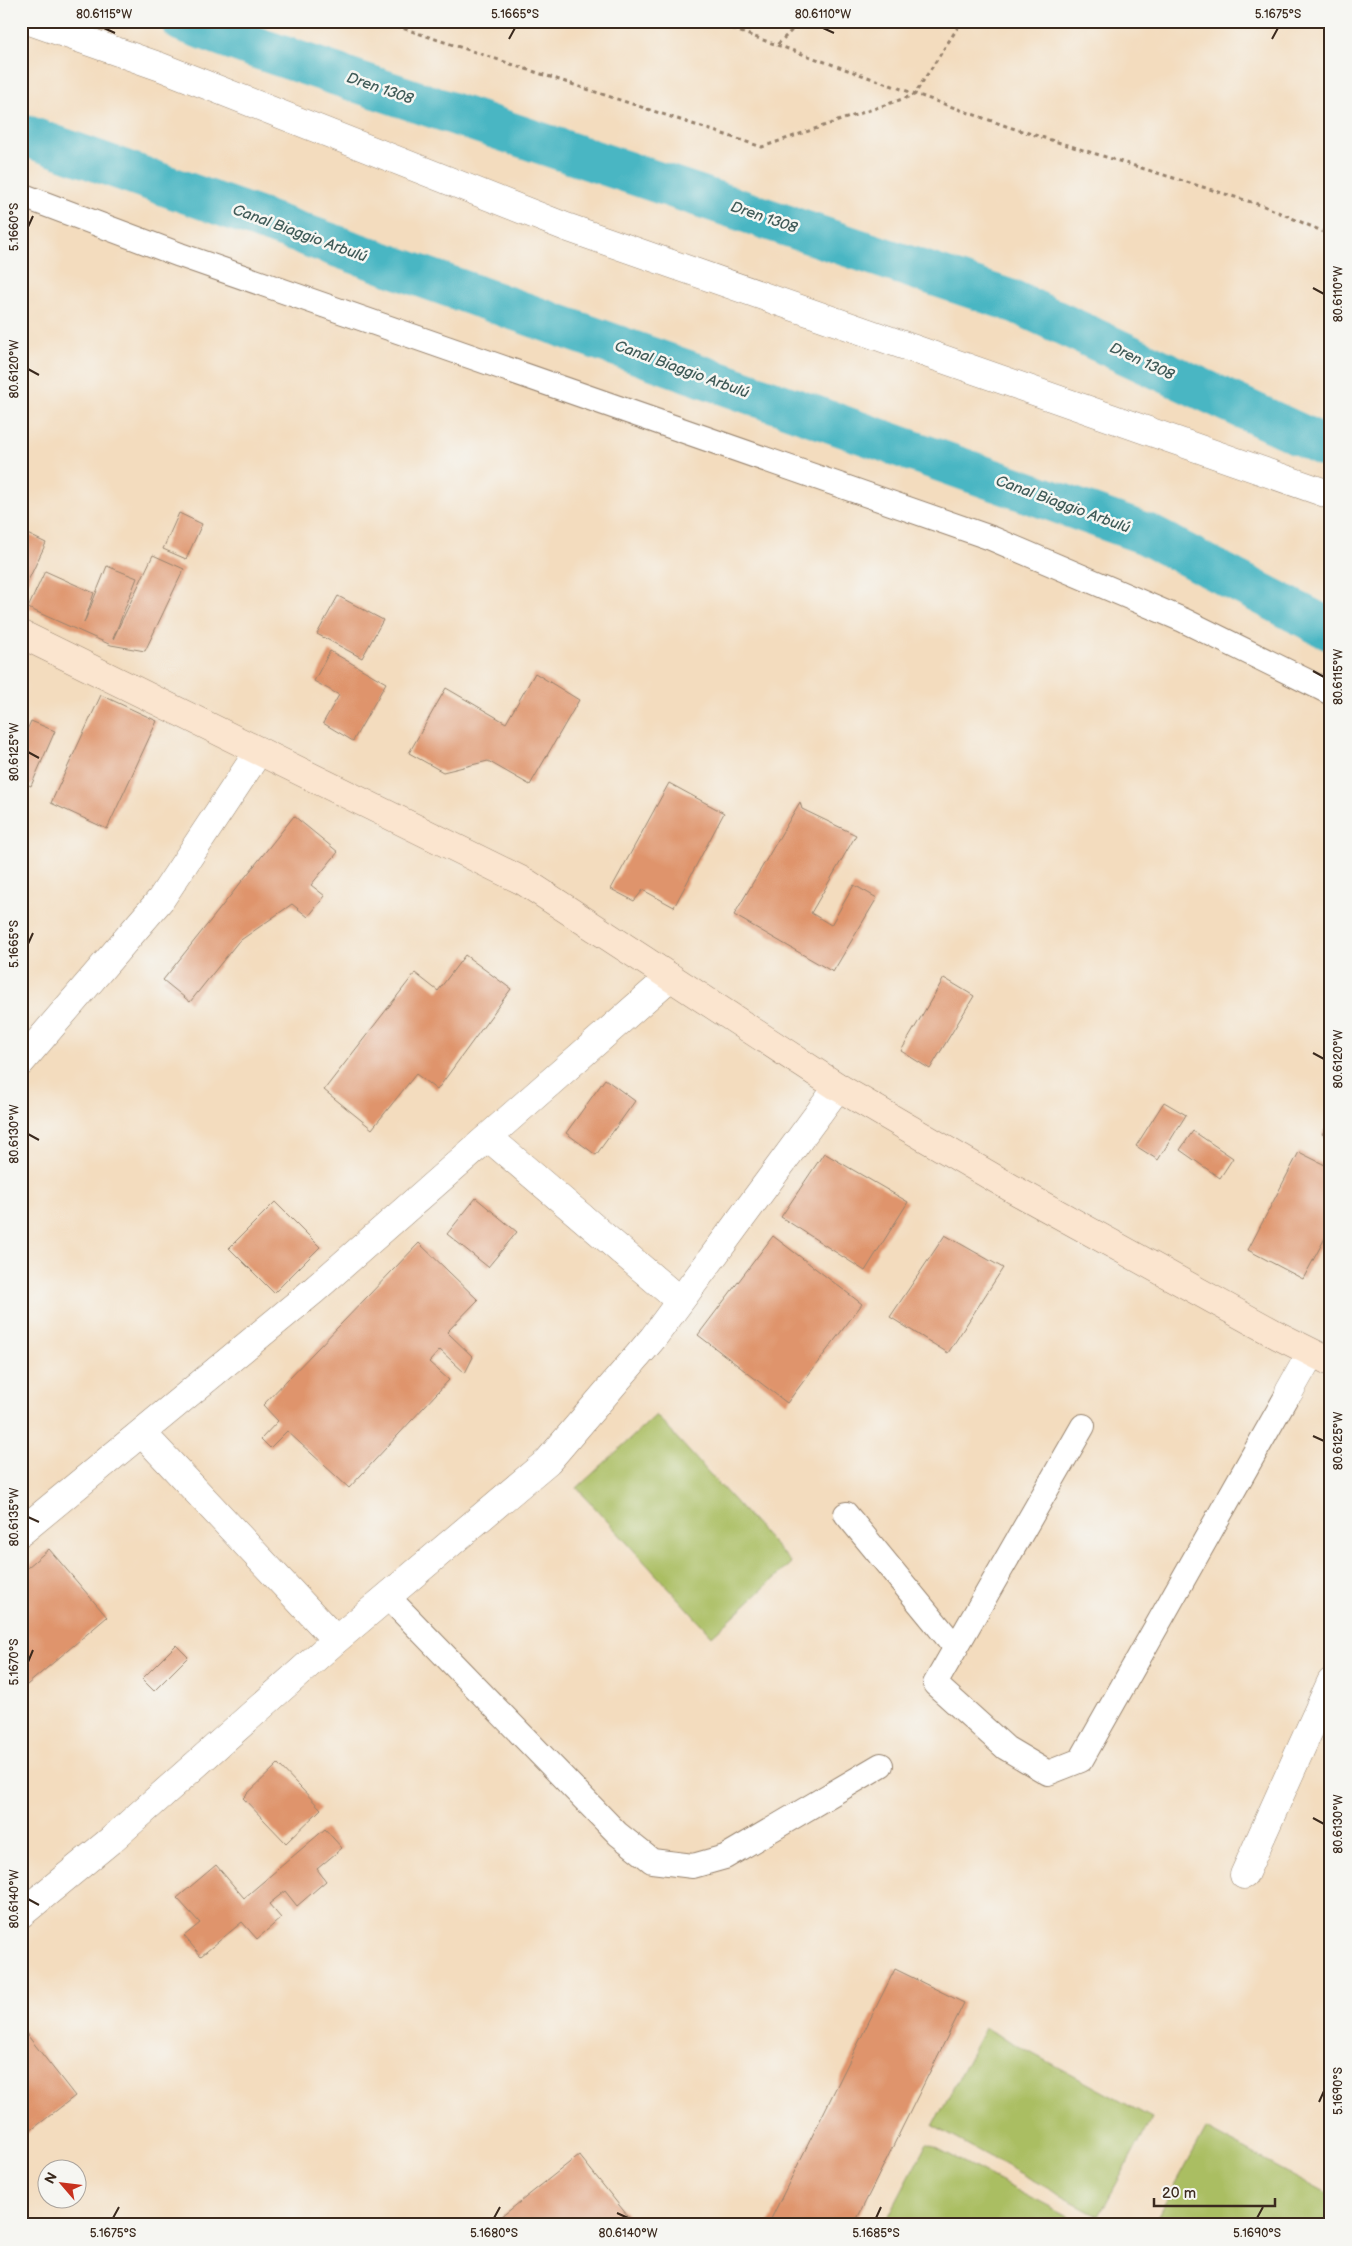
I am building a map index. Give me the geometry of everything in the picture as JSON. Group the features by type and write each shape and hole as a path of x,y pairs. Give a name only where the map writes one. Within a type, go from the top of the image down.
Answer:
{"street":[{"path":"30,21 161,67 566,227 1331,494"},
{"path":"21,634 525,882 838,1087 1013,1189 1321,1358 1289,1392"},
{"path":"21,1062 161,899 258,751"},
{"path":"21,1532 313,1291 670,977"},
{"path":"21,1914 111,1840 336,1640 548,1462 654,1338 838,1087"},
{"path":"488,1137 680,1301"},
{"path":"142,1433 336,1640"},
{"path":"1244,1875 1331,1682"}],"lane":[{"path":"21,195 180,255 991,538 1183,620 1331,693"},
{"path":"1084,1426 935,1684 1006,1748 1048,1773 1081,1760 1289,1392"},
{"path":"846,1514 956,1648"},
{"path":"388,1596 618,1834 652,1861 693,1866 725,1857 881,1765"}],"path":[{"path":"381,21 762,147 914,95 962,21"},
{"path":"710,21 914,95 1264,206 1331,235"},
{"path":"777,45 801,21"}],"green space":[{"path":"656,1415 791,1563 712,1636 577,1488"},
{"path":"985,2028 1152,2118 1099,2216 933,2126"},
{"path":"1206,2129 1331,2196 1331,2225 1154,2225"},
{"path":"927,2143 1083,2225 884,2225"}],"building":[{"path":"179,513 202,524 186,559 163,549"},
{"path":"21,531 46,543 27,583 21,581"},
{"path":"153,555 184,569 145,651 111,645 28,608 45,571 94,593 84,623 107,566 137,578 113,639"},
{"path":"338,596 383,620 362,658 317,634"},
{"path":"330,651 386,683 353,741 323,723 339,695 314,681"},
{"path":"535,673 579,700 530,785 488,761 443,772 409,753 446,688 506,723"},
{"path":"101,695 157,721 107,829 51,803"},
{"path":"31,721 55,731 31,786 21,782 21,743"},
{"path":"669,783 724,813 674,907 643,890 634,901 611,889"},
{"path":"800,802 802,809 856,835 811,913 831,925 854,885 877,898 833,972 734,915"},
{"path":"294,816 338,852 311,885 325,896 308,917 292,904 238,942 190,1002 163,980"},
{"path":"465,955 511,989 437,1090 416,1074 372,1129 324,1090 415,973 438,991"},
{"path":"944,978 974,996 930,1069 901,1051"},
{"path":"605,1079 635,1101 596,1155 566,1133"},
{"path":"1164,1102 1186,1115 1158,1160 1136,1146"},
{"path":"1331,1120 1331,1140 1322,1134"},
{"path":"1193,1131 1233,1158 1220,1178 1180,1150"},
{"path":"1299,1152 1331,1168 1331,1227 1303,1279 1248,1250"},
{"path":"824,1153 908,1202 865,1271 781,1217"},
{"path":"476,1198 517,1232 488,1267 447,1234"},
{"path":"275,1202 320,1247 274,1293 229,1248"},
{"path":"945,1235 1003,1268 948,1353 890,1317"},
{"path":"773,1236 862,1304 787,1403 698,1335"},
{"path":"419,1243 478,1300 447,1332 473,1357 465,1373 440,1350 429,1362 449,1380 349,1488 287,1431 270,1448 261,1439 278,1421 263,1405"},
{"path":"49,1549 107,1617 21,1690 21,1573"},
{"path":"176,1645 188,1657 154,1691 142,1679"},
{"path":"278,1764 321,1809 286,1843 243,1798"},
{"path":"325,1829 342,1848 317,1869 326,1881 297,1906 285,1891 269,1904 281,1918 257,1939 242,1922 201,1956 184,1936 200,1923 177,1898 216,1865 244,1898"},
{"path":"895,1969 964,2003 854,2225 768,2225"},
{"path":"21,2027 75,2096 21,2138"},
{"path":"579,2155 635,2225 491,2225"}],"waterway":[{"name":"Dren 1308","path":"182,21 248,45 1015,302 1331,449"},
{"name":"Canal Biaggio Arbulú","path":"21,134 1146,534 1331,630"}]}
